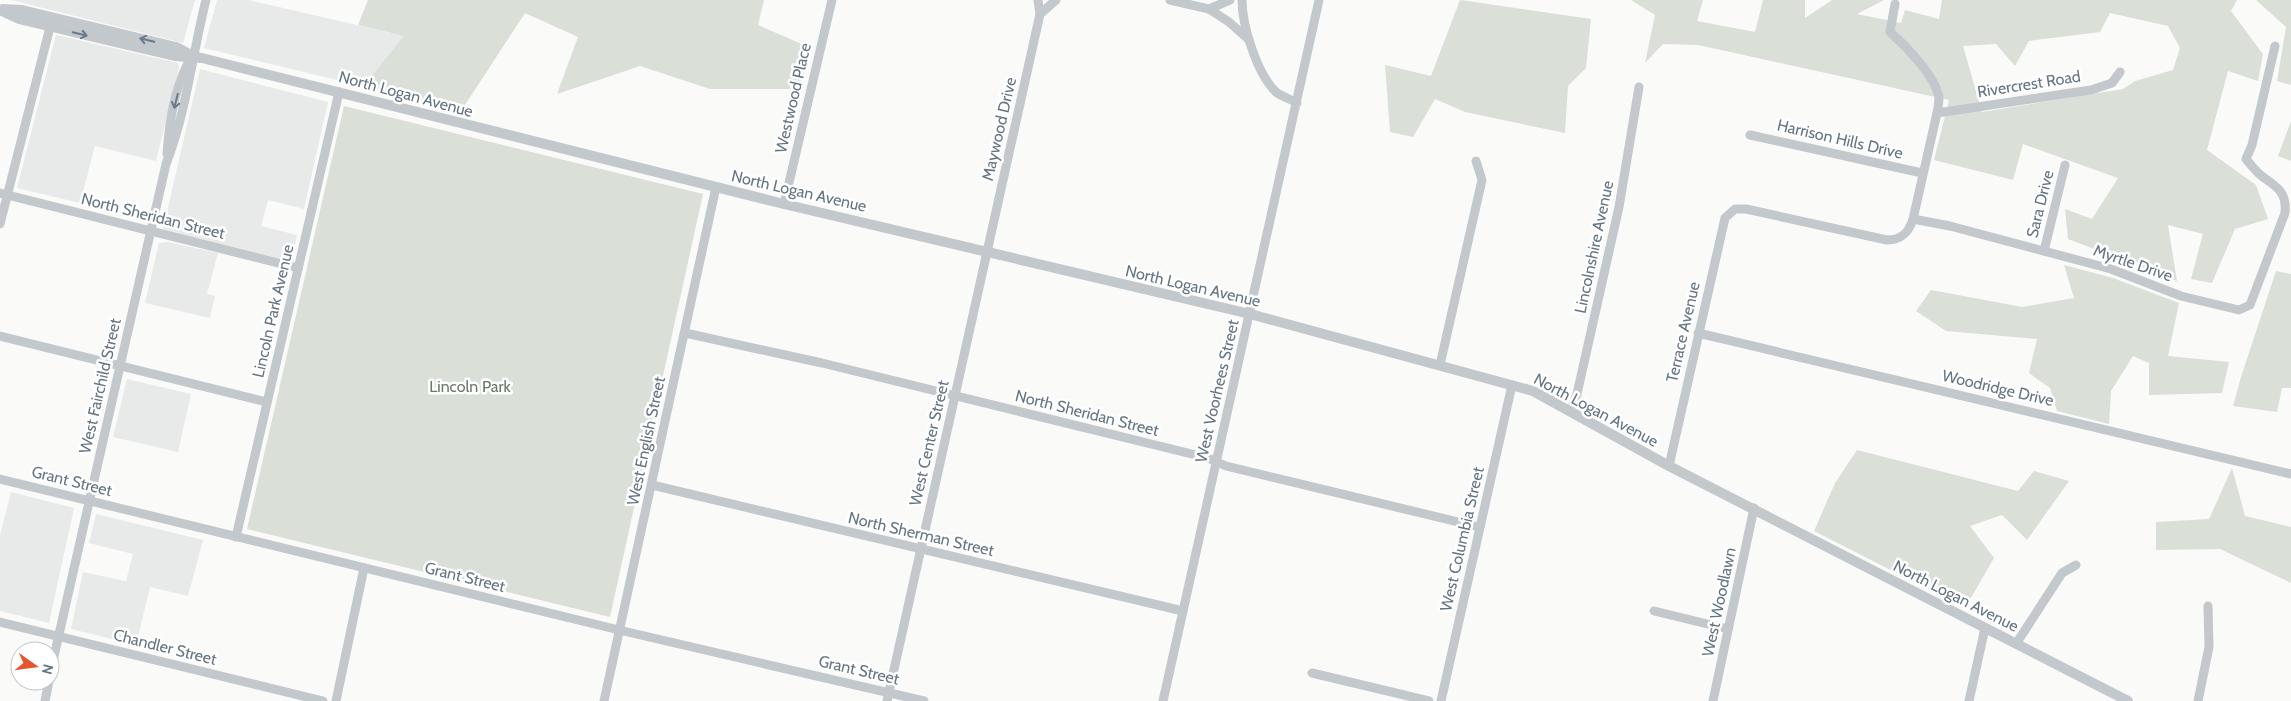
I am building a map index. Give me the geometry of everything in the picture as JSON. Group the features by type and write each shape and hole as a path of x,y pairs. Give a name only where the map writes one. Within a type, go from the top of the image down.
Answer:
{"street":[{"name":"West Fairchild Street","path":"56,641 166,164 178,135 186,102 193,72 192,56 206,0"},
{"name":"Westwood Place","path":"784,204 832,0"},
{"name":"Maywood Drive","path":"987,251 1040,14 1038,0"},
{"path":"1040,14 1056,0"},
{"path":"1170,0 1209,9 1229,22 1248,39"},
{"path":"1209,9 1230,0"},
{"path":"1242,0 1248,39 1276,92 1297,102"},
{"name":"West Voorhees Street","path":"1163,701 1319,0"},
{"path":"1895,4 1890,32 1907,47 1934,84 1939,98 1913,219"},
{"name":"North Logan Avenue","path":"0,9 22,10 176,47 192,56"},
{"name":"North Logan Avenue","path":"0,9 19,19 50,27 174,56 192,56 784,204 1250,314 1534,391 1669,466 2128,701"},
{"path":"0,224 4,194 50,27"},
{"name":"Myrtle Drive","path":"1913,219 1950,226 2111,269 2181,296 2239,310 2250,305 2286,206 2275,184 2262,176 2246,159 2252,145 2275,46"},
{"name":"Rivercrest Road","path":"1937,113 2091,90 2112,84 2120,72"},
{"name":"Lincolnshire Avenue","path":"1570,411 1577,394 1619,206 1639,87"},
{"name":"Lincoln Park Avenue","path":"236,537 339,92"},
{"name":"Harrison Hills Drive","path":"1750,135 1922,173"},
{"path":"1440,365 1482,180 1476,160"},
{"name":"Sara Drive","path":"2044,251 2065,165"},
{"name":"West English Street","path":"604,701 716,187"},
{"name":"North Sheridan Street","path":"4,194 298,268"},
{"name":"Terrace Avenue","path":"1669,466 1725,218 1735,209 1746,209 1887,240 1905,235 1909,231 1913,219"},
{"name":"West Center Street","path":"888,697 987,251"},
{"name":"North Sheridan Street","path":"685,333 954,396 1217,462 1226,466 1479,528"},
{"name":"Woodridge Drive","path":"1698,333 2291,474"},
{"path":"0,336 119,367 267,402"},
{"name":"West Columbia Street","path":"1441,701 1512,385"},
{"name":"Grant Street","path":"0,478 88,502 888,697 924,701"},
{"name":"North Sherman Street","path":"652,485 1183,612"},
{"name":"West Woodlawn","path":"1714,701 1754,508"},
{"path":"2016,644 2062,573 2076,565"},
{"path":"336,701 364,568"},
{"path":"2198,701 2209,647 2208,606"},
{"path":"1654,611 1728,629"},
{"name":"Chandler Street","path":"0,622 323,701"},
{"path":"1969,701 1985,628"},
{"path":"1312,673 1429,701"}],"shaded area":[{"path":"11,0 195,0 183,43"},
{"path":"217,0 249,0 404,36 391,93 204,48"},
{"path":"56,35 178,63 179,68 156,161 95,146 80,203 17,188"},
{"path":"200,69 328,102 304,209 268,200 261,226 297,235 292,259 281,259 163,229"},
{"path":"168,242 218,253 207,294 215,296 210,318 145,303 159,243"},
{"path":"127,379 191,394 178,452 113,437"},
{"path":"11,492 74,508 49,623 0,611 0,535"},
{"path":"96,514 203,540 188,596 150,587 136,645 71,629 83,572 126,581 133,554 89,543"}],"green space":[{"path":"368,0 764,0 758,25 811,48 799,89 710,89 640,66 557,94 578,37 525,13 461,111 363,87 404,36 358,25"},
{"path":"1460,0 1591,19 1586,68 1568,86 1565,133 1465,112 1435,99 1413,137 1390,132 1385,65 1431,76"},
{"path":"1631,0 1703,0 1697,21 1755,32 1763,0 1805,0 1805,18 1832,0 1884,0 1857,14 1901,23 1905,10 1939,19 1942,0 2237,0 2231,11 2263,54 2258,81 2228,71 2207,150 2256,185 2268,219 2235,229 2212,283 2191,279 2203,234 2168,225 2177,281 2068,239 2065,209 2092,219 2118,178 2023,144 2013,180 1934,160 1949,100 1698,45 1663,44 1645,63 1655,15","holes":["2110,13 2168,26 2180,48 2173,70 2135,81 2123,89 1982,112 1963,46 1996,44 2015,66 2029,41 2100,32"]},
{"path":"2256,0 2291,0 2291,85 2277,81 2286,27"},
{"name":"Lincoln Park","path":"344,106 703,194 610,617 247,529"},
{"path":"2291,121 2291,161 2278,156"},
{"path":"2064,265 2113,278 2179,303 2168,356 2229,362 2222,393 2149,395 2149,363 2133,356 2111,391 2109,424 2057,411 2050,388 2029,373 2037,339 1946,331 1916,311 1931,290 2022,307 2074,298"},
{"path":"2276,271 2291,274 2291,388 2282,388 2277,412 2233,406 2241,377"},
{"path":"1857,450 2018,491 2034,471 2069,481 2027,540 2002,515 1970,526 1994,558 1965,608 1814,531 1835,483"},
{"path":"2232,468 2245,516 2291,527 2291,583 2220,549 2156,550 2156,522 2209,519"}]}
